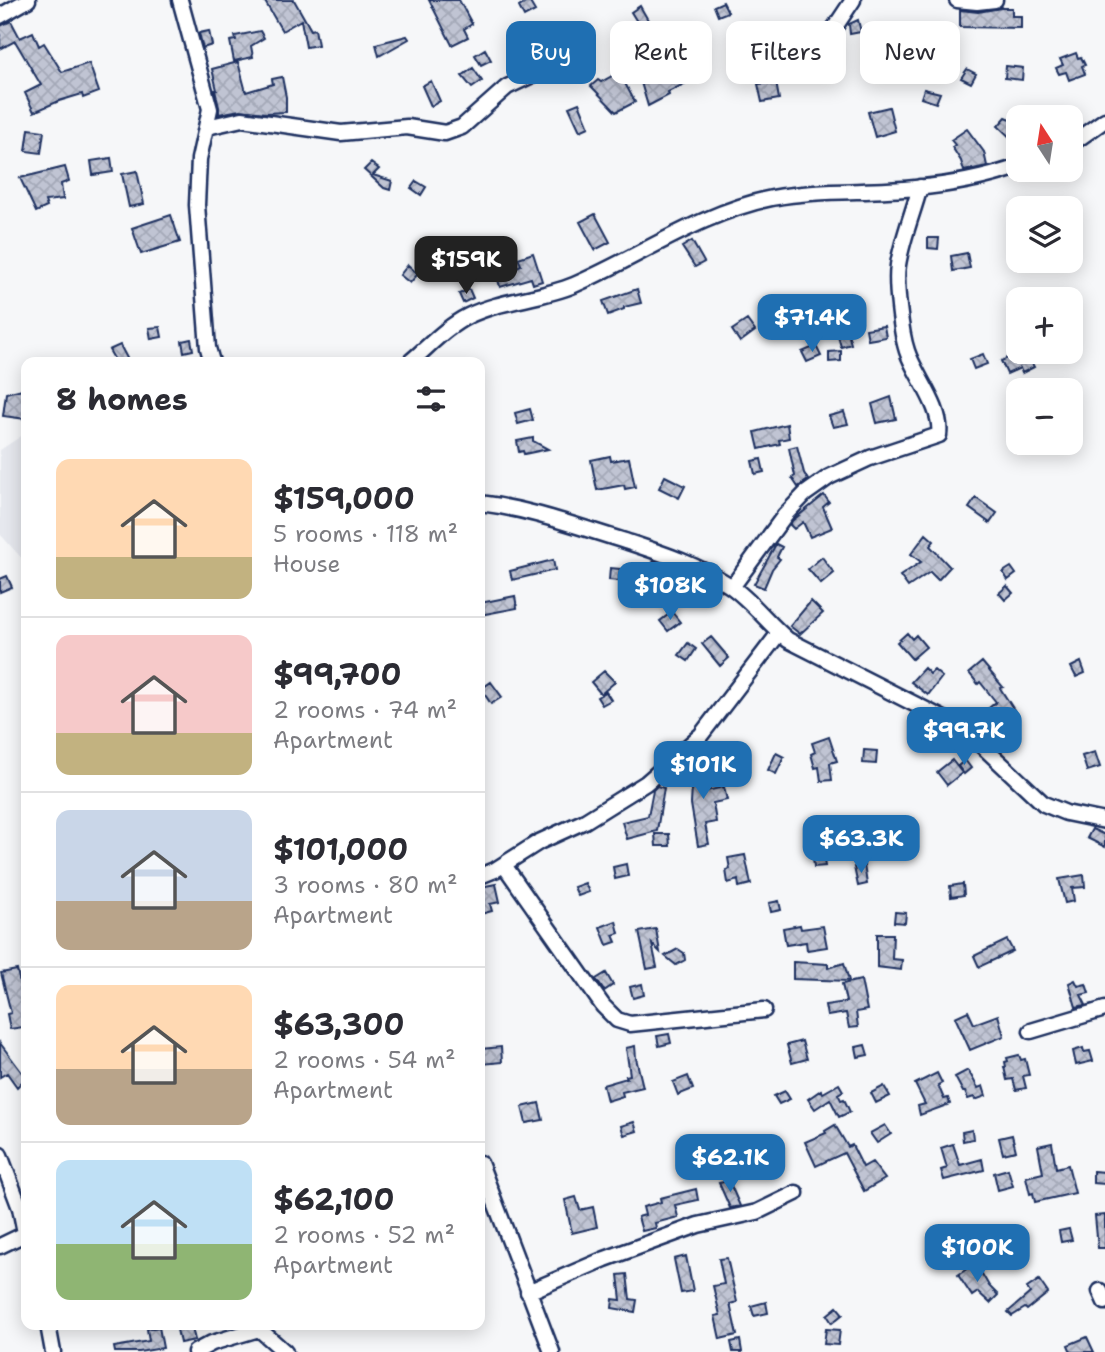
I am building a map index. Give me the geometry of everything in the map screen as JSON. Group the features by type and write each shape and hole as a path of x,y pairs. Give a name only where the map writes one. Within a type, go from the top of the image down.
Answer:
{"street":[{"path":"0,16 28,0"},
{"path":"180,0 209,102 210,116 199,159 197,205 211,357"},
{"path":"839,21 853,0"},
{"path":"957,0 995,0"},
{"path":"208,127 242,119 341,133 407,127 445,133 461,127 513,84"},
{"path":"1083,136 1105,120"},
{"path":"416,357 451,327 468,317 506,303 574,285 670,235 747,204 810,193 920,187 1006,170"},
{"path":"732,587 785,515 804,494 829,477 870,458 939,435 938,421 930,397 907,353 900,311 897,268 920,187"},
{"path":"485,504 534,513 689,563 732,587 779,633 816,656 952,723 979,743 1044,804 1066,813 1105,821"},
{"path":"485,874 539,842 584,821 646,783 701,734 779,633"},
{"path":"503,865 603,1006 617,1020 630,1024 764,1010"},
{"path":"1031,1031 1105,1009"},
{"path":"0,1155 21,1213"},
{"path":"485,1176 552,1352"},
{"path":"528,1292 605,1259 698,1225 757,1212 796,1194"},
{"path":"0,1246 21,1238"},
{"path":"49,1330 53,1352"},
{"path":"195,1352 249,1330"},
{"path":"261,1330 285,1352"}],"shaded area":[{"path":"21,436 21,557 0,534 0,450"}],"building":[{"path":"264,0 294,0 311,30 315,29 318,45 306,47 301,20 282,31"},
{"path":"429,0 459,0 472,24 464,29 468,37 452,45"},
{"path":"529,1 535,11 524,17 519,7"},
{"path":"723,2 728,12 718,16 714,6"},
{"path":"640,6 648,20 637,21 631,12"},
{"path":"1012,8 1012,16 1021,16 1021,28 960,27 960,10 978,12"},
{"path":"858,20 860,32 850,34 849,24"},
{"path":"11,21 20,38 33,32 39,46 44,43 62,72 89,63 99,92 83,98 82,94 59,101 34,112 25,93 41,85 15,41 0,49 0,26"},
{"path":"209,31 212,45 203,48 199,33"},
{"path":"260,31 264,38 251,46 253,57 234,61 230,41 236,40 235,36"},
{"path":"407,36 409,39 379,56 376,44"},
{"path":"485,49 491,60 481,65 475,55"},
{"path":"1076,53 1085,65 1082,66 1085,74 1069,80 1066,72 1059,74 1056,68 1063,65 1060,59"},
{"path":"238,62 246,92 273,84 272,79 282,77 286,112 240,110 219,114 212,69"},
{"path":"1006,66 1023,68 1022,80 1005,78"},
{"path":"473,68 482,81 472,88 462,76"},
{"path":"967,69 976,74 971,83 961,78"},
{"path":"610,77 610,84 625,84 635,102 616,112 591,86 598,80 601,82"},
{"path":"431,81 440,101 431,106 422,86"},
{"path":"641,84 684,84 668,92 669,95 648,106"},
{"path":"758,84 776,84 779,99 762,102"},
{"path":"924,89 940,93 936,103 921,98"},
{"path":"579,103 589,127 580,131 569,107"},
{"path":"889,107 895,131 875,137 868,112"},
{"path":"1006,117 1006,134 998,126"},
{"path":"29,129 44,131 41,153 26,151"},
{"path":"967,129 984,152 987,166 964,171 951,140"},
{"path":"111,158 113,172 93,175 91,161"},
{"path":"371,163 379,169 373,175 392,181 390,190 364,170"},
{"path":"65,167 69,181 61,184 63,199 45,201 47,207 36,212 20,178"},
{"path":"137,171 144,204 129,207 122,174"},
{"path":"416,181 426,187 421,195 411,188"},
{"path":"595,214 610,242 595,250 580,222"},
{"path":"171,215 180,242 141,254 132,228"},
{"path":"928,238 939,238 938,249 928,248"},
{"path":"692,241 704,262 695,267 682,247"},
{"path":"507,246 509,256 493,262 490,251"},
{"path":"450,251 453,265 436,269 433,255"},
{"path":"533,253 542,281 533,284 531,278 500,287 497,276 521,265 518,258"},
{"path":"967,253 970,268 953,271 951,256"},
{"path":"408,265 418,274 410,283 400,275"},
{"path":"469,289 473,298 463,303 459,294"},
{"path":"637,289 641,303 608,315 603,301"},
{"path":"747,320 755,331 740,342 732,330"},
{"path":"884,326 886,337 868,340 866,329"},
{"path":"160,327 162,337 151,339 149,328"},
{"path":"848,333 851,344 841,347 838,336"},
{"path":"191,339 193,350 184,352 182,341"},
{"path":"120,345 126,357 113,357 109,350"},
{"path":"816,346 821,356 807,362 802,352"},
{"path":"841,351 841,361 829,362 829,352"},
{"path":"983,354 987,364 974,369 970,359"},
{"path":"1006,359 1006,364 1032,364 1034,367 1022,373 1020,368 1007,374 1001,361"},
{"path":"21,389 21,418 3,416 6,393"},
{"path":"891,397 896,419 877,423 872,404"},
{"path":"530,409 533,420 518,424 515,413"},
{"path":"844,412 848,424 833,427 829,416"},
{"path":"787,424 789,438 779,440 780,444 759,449 755,432"},
{"path":"533,438 533,441 548,449 524,454 523,451 519,452 517,441"},
{"path":"797,446 808,480 798,487 792,478 795,476 789,448"},
{"path":"610,456 611,461 629,458 635,487 625,489 624,485 597,490 591,460"},
{"path":"761,459 764,472 755,474 752,461"},
{"path":"665,476 685,486 679,498 659,488"},
{"path":"824,495 829,502 823,507 832,528 810,537 803,522 794,529 790,525 792,521"},
{"path":"976,498 997,513 990,523 969,508"},
{"path":"926,534 934,541 930,546 950,567 938,580 930,572 908,587 900,576 921,562 911,554"},
{"path":"776,544 782,547 777,557 780,559 772,569 764,588 754,584"},
{"path":"822,557 834,573 821,584 808,569"},
{"path":"553,560 555,570 512,580 510,571"},
{"path":"654,561 665,565 660,574 649,568"},
{"path":"1011,567 1016,574 1008,580 1003,572"},
{"path":"610,568 620,569 619,581 609,580"},
{"path":"7,576 12,587 0,592 0,579"},
{"path":"1007,586 1013,593 1005,600 999,593"},
{"path":"515,596 517,608 485,614 485,602"},
{"path":"811,601 823,613 800,634 790,626"},
{"path":"672,612 680,622 668,631 660,621"},
{"path":"907,633 912,639 916,635 926,647 912,659 897,642"},
{"path":"711,637 729,658 720,666 702,644"},
{"path":"688,643 696,649 688,661 679,655"},
{"path":"982,662 1003,687 1000,688 1014,710 1001,719 1007,727 995,737 978,717 996,702 969,673"},
{"path":"1081,662 1085,673 1076,677 1071,667"},
{"path":"924,668 930,674 934,670 942,677 928,695 911,682"},
{"path":"604,671 615,682 601,694 591,682"},
{"path":"491,682 502,697 491,704 485,695 485,686"},
{"path":"606,692 611,700 602,705 597,697"},
{"path":"829,737 837,761 830,763 832,780 821,781 819,767 815,768 811,754 815,752 812,743"},
{"path":"864,750 877,751 876,764 863,763"},
{"path":"1095,752 1100,767 1087,771 1082,756"},
{"path":"776,753 784,757 776,774 768,770"},
{"path":"694,755 705,756 702,792 724,787 727,800 713,803 716,822 705,824 709,844 698,846 691,804"},
{"path":"952,760 962,773 947,785 937,772"},
{"path":"965,760 971,768 964,774 958,766"},
{"path":"657,786 664,788 657,831 627,839 622,822 648,816 653,790"},
{"path":"1092,829 1105,835 1105,847 1087,838"},
{"path":"655,834 669,834 670,846 656,846"},
{"path":"745,855 751,884 739,887 738,880 728,883 728,858"},
{"path":"823,855 825,866 814,867 813,857"},
{"path":"626,864 628,876 615,879 613,867"},
{"path":"864,865 867,884 858,886 854,867"},
{"path":"1084,875 1085,887 1072,888 1074,901 1065,903 1059,879"},
{"path":"585,883 589,892 578,896 574,887"},
{"path":"496,884 500,902 490,904 492,911 485,913 485,886"},
{"path":"963,884 964,895 951,897 950,886"},
{"path":"779,901 781,910 771,912 769,903"},
{"path":"895,912 906,913 905,923 894,922"},
{"path":"616,921 619,933 613,935 616,942 607,945 600,927"},
{"path":"800,925 801,929 823,926 827,947 807,950 806,942 786,945 783,928"},
{"path":"656,929 660,952 652,944 657,967 647,969 639,932"},
{"path":"877,934 893,934 892,959 902,960 901,970 877,967"},
{"path":"1007,940 1013,951 979,967 974,956"},
{"path":"678,949 684,953 685,960 676,965 665,956"},
{"path":"793,962 828,964 828,968 844,963 849,981 793,979"},
{"path":"17,970 21,988 21,1027 10,1029 7,1014 11,1013 1,973"},
{"path":"606,973 613,985 604,991 596,979"},
{"path":"861,980 867,1010 856,1012 858,1027 849,1028 846,1013 827,1016 825,1005 846,1002 842,984"},
{"path":"1075,980 1078,986 1086,984 1089,993 1081,995 1086,1005 1076,1007 1069,983"},
{"path":"642,984 644,995 633,998 630,987"},
{"path":"968,1011 974,1024 998,1015 1004,1036 970,1050 955,1017"},
{"path":"669,1034 671,1043 659,1046 657,1036"},
{"path":"802,1041 807,1059 792,1063 787,1045"},
{"path":"0,1043 21,1071 21,1083 17,1087 7,1073 0,1077"},
{"path":"865,1045 868,1055 858,1057 856,1047"},
{"path":"635,1046 643,1087 622,1092 623,1096 607,1101 603,1085 630,1075 626,1048"},
{"path":"501,1047 502,1062 485,1064 485,1049"},
{"path":"1083,1048 1084,1052 1090,1051 1093,1061 1076,1065 1073,1051"},
{"path":"1019,1055 1021,1060 1025,1059 1029,1075 1023,1076 1026,1088 1016,1090 1013,1079 1007,1080 1004,1067 1007,1058"},
{"path":"968,1070 978,1088 983,1086 986,1096 975,1100 974,1097 968,1099 963,1092 955,1077"},
{"path":"937,1073 942,1083 938,1085 944,1099 948,1098 950,1104 920,1115 918,1106 925,1104 915,1084"},
{"path":"688,1076 693,1089 678,1095 673,1082"},
{"path":"839,1084 843,1091 838,1094 841,1100 844,1099 850,1112 839,1117 830,1099 815,1109 808,1099 821,1090 823,1093"},
{"path":"884,1086 890,1096 876,1103 871,1093"},
{"path":"785,1091 790,1099 779,1104 774,1096"},
{"path":"539,1103 543,1120 526,1123 522,1107"},
{"path":"634,1122 637,1131 624,1135 621,1126"},
{"path":"835,1125 848,1147 852,1145 863,1167 872,1162 885,1179 864,1191 844,1153 816,1166 805,1142 826,1133 825,1131"},
{"path":"885,1125 891,1134 877,1143 870,1133"},
{"path":"972,1130 973,1139 963,1141 962,1132"},
{"path":"1012,1135 1016,1151 1003,1154 999,1138"},
{"path":"1052,1143 1056,1168 1068,1165 1075,1193 1035,1202 1026,1177 1043,1173 1038,1146"},
{"path":"953,1144 960,1165 982,1159 984,1170 944,1180 941,1170 947,1168 941,1148"},
{"path":"1008,1169 1013,1186 998,1190 994,1173"},
{"path":"1093,1171 1105,1172 1105,1184 1093,1183"},
{"path":"729,1181 740,1206 730,1208 719,1183"},
{"path":"696,1189 698,1200 675,1205 678,1217 655,1223 656,1228 642,1231 638,1217 645,1215 643,1207 661,1202 660,1198"},
{"path":"576,1197 580,1210 593,1207 597,1227 572,1233 565,1200"},
{"path":"1105,1215 1105,1248 1098,1248 1095,1216"},
{"path":"1069,1229 1072,1240 1061,1242 1059,1231"},
{"path":"686,1256 693,1291 681,1293 674,1259"},
{"path":"727,1258 737,1302 730,1304 737,1335 720,1339 715,1316 720,1315 713,1286 724,1284 719,1259"},
{"path":"971,1266 974,1270 978,1267 998,1295 990,1303 978,1292 972,1296 958,1275"},
{"path":"627,1274 630,1299 637,1300 635,1312 612,1308 613,1299 621,1300 618,1275"},
{"path":"1039,1280 1048,1293 1027,1310 1025,1308 1012,1316 1008,1312 1030,1293 1027,1288"},
{"path":"766,1302 768,1313 754,1316 751,1306"},
{"path":"837,1307 843,1314 832,1323 827,1315"},
{"path":"826,1329 840,1330 838,1345 824,1344"},
{"path":"147,1330 160,1330 163,1348 115,1352 114,1347 149,1341"},
{"path":"177,1330 192,1330 195,1340 180,1343"},
{"path":"1087,1337 1094,1352 1071,1352 1068,1345"},
{"path":"740,1340 742,1352 733,1352 731,1342"}]}
